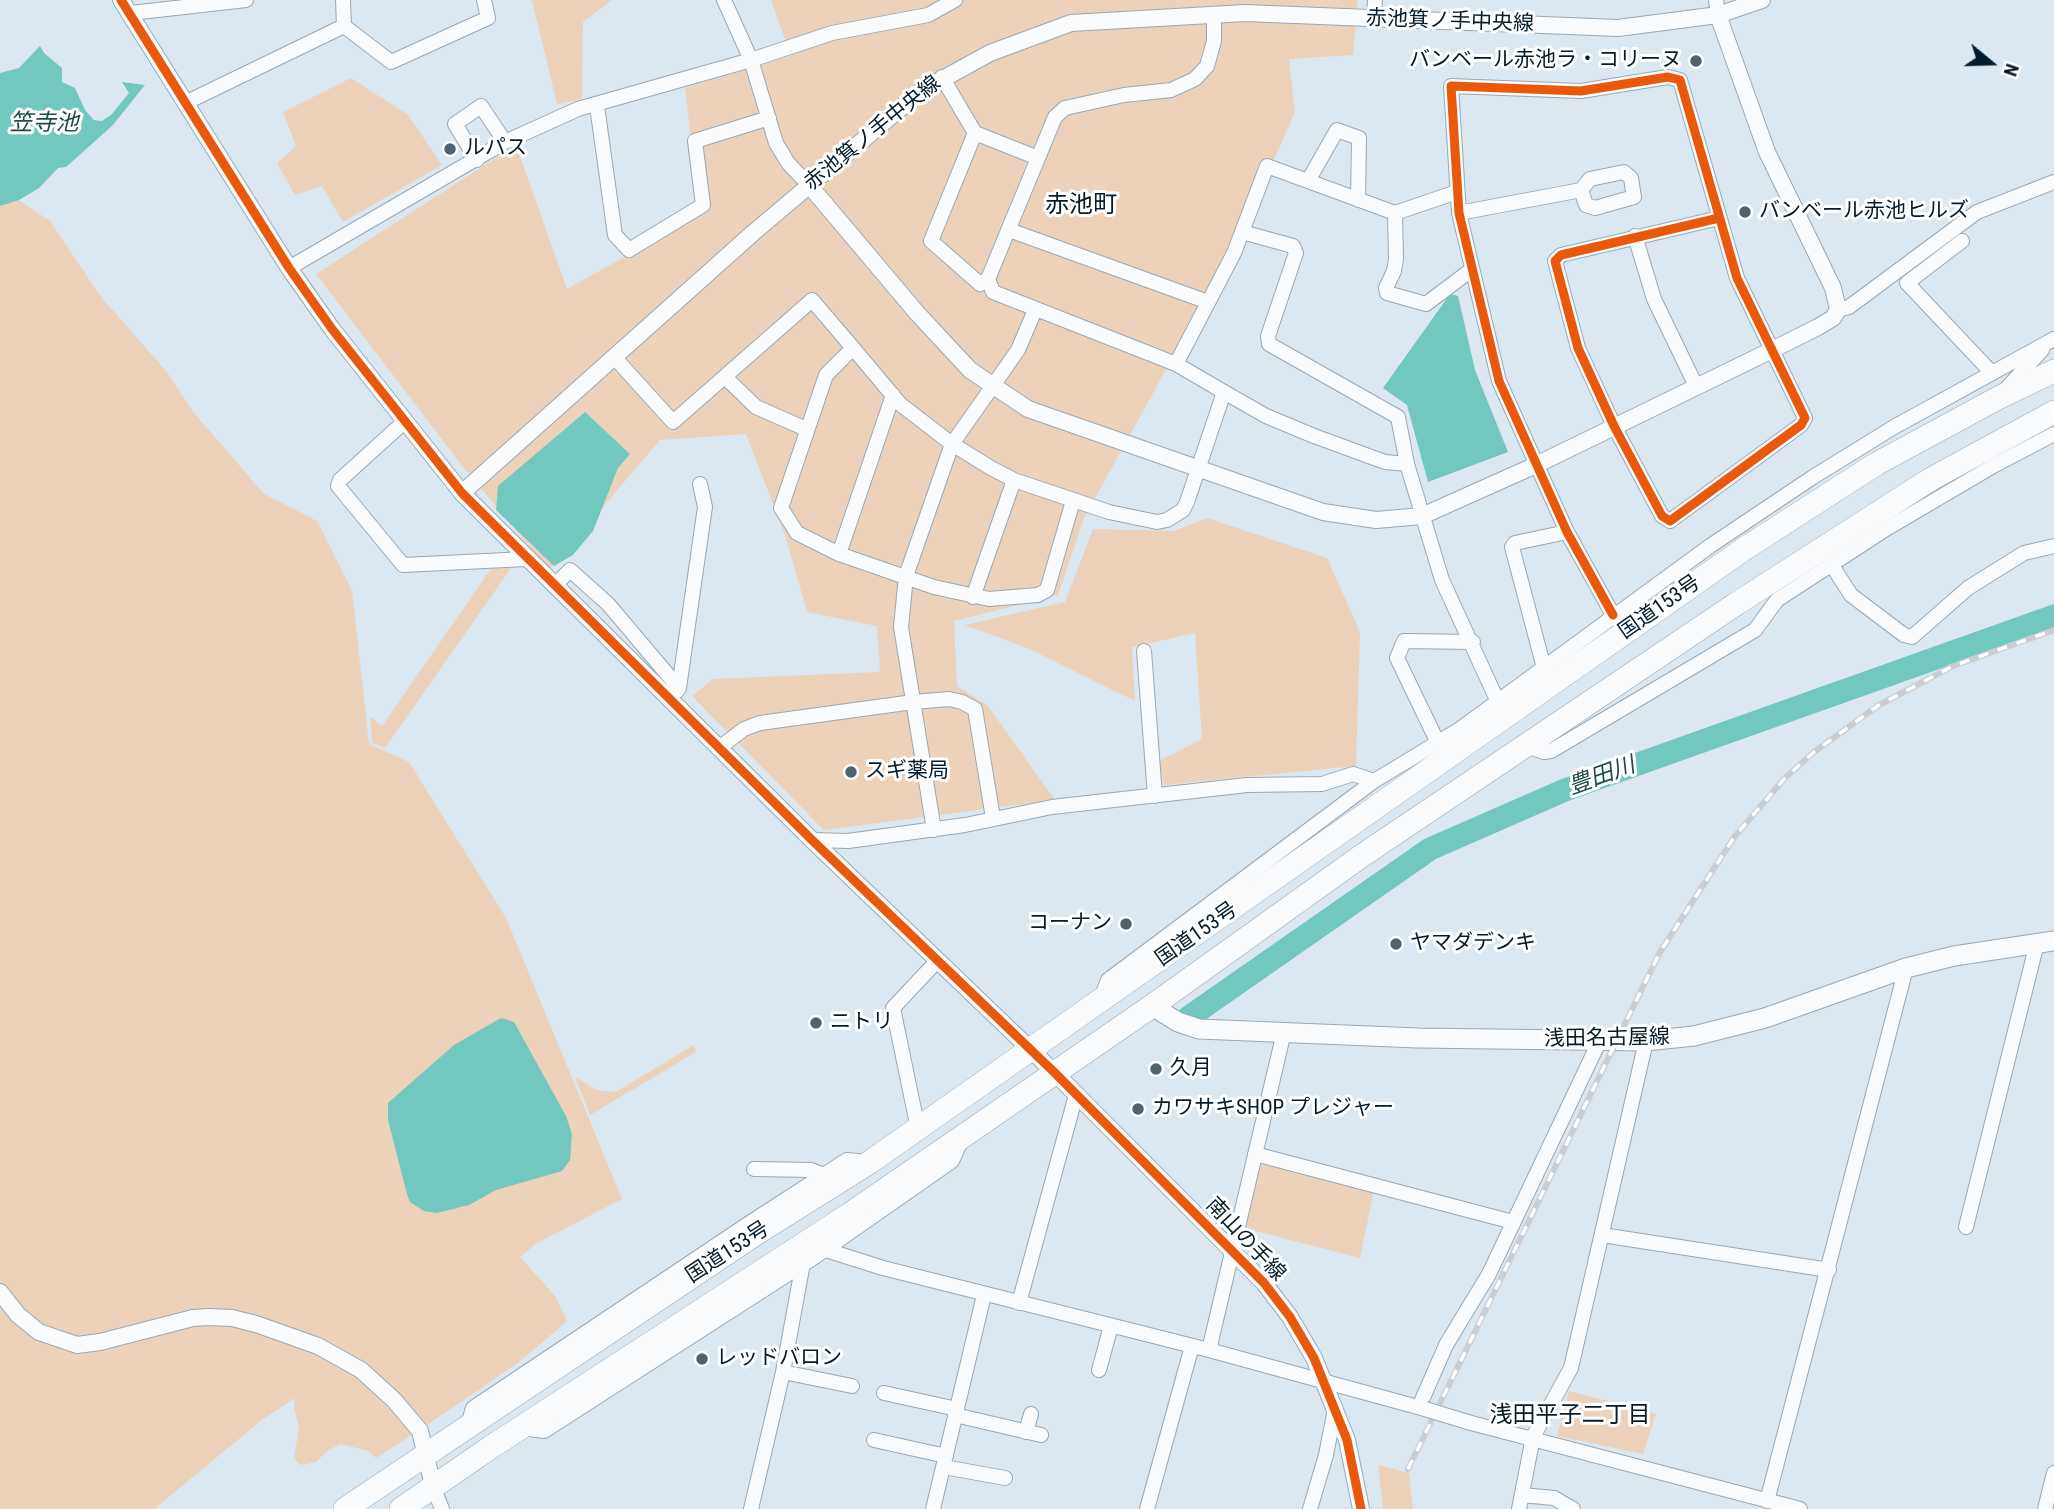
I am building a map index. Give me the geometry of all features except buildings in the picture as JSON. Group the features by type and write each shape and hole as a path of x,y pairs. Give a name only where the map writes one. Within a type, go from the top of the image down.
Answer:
{"highway":[{"name":"国道153号","path":"345,1509 466,1429 754,1227 870,1162 1338,835 1454,743 1566,676 1744,549 1876,464 2054,371"},
{"name":"国道153号","path":"405,1508 433,1486 724,1297 963,1136 1152,1006 1360,857 1668,651 1793,577 2054,412"},
{"path":"1454,743 1476,780"}],"main road":[{"name":"浅田名古屋線","path":"1152,1006 1178,1022 1199,1029 1599,1042 1646,1041 1694,1036 1765,1018 1906,968 1954,956 2045,942"}],"street":[{"path":"126,7 246,0"},
{"path":"343,0 344,26"},
{"path":"344,26 391,62 488,18 484,0"},
{"path":"724,0 751,60 776,143 788,163 917,313 970,370 990,386 1028,409 1337,516 1376,520 1422,516 1536,465 1818,327 1977,212 2054,182"},
{"path":"289,268 366,220 505,142 578,109 597,106 751,60 832,33 928,15 955,0"},
{"path":"1374,19 1375,0"},
{"name":"赤池箕ノ手中央線","path":"462,493 809,185 921,91 942,77 990,53 1071,23 1214,15 1618,28 1762,0"},
{"name":"南山の手線","path":"126,7 289,268 404,422 462,493 554,586 675,694 719,748 1234,1250 1290,1317 1314,1358 1347,1440 1361,1509"},
{"path":"1717,7 1768,152 1833,288 1838,310"},
{"path":"975,133 931,241 980,284 988,279 1055,117 1065,108 1124,95 1171,90 1195,79 1207,66 1214,41 1214,15"},
{"path":"185,103 344,26"},
{"path":"942,77 975,133 1038,158"},
{"path":"1613,615 1567,532 1499,381 1459,213 1451,86 1543,92 1581,91 1675,78 1680,80 1693,116 1737,278 1805,418 1801,425 1670,521 1662,516 1614,426 1574,337 1555,261 1562,255 1719,218"},
{"path":"477,160 454,124 481,106 505,142"},
{"path":"597,106 615,235 629,250 703,205 695,141 769,118"},
{"path":"1308,181 1337,130 1359,138 1359,200"},
{"path":"1176,364 1234,254 1267,166 1395,212 1457,192"},
{"path":"1459,213 1581,190"},
{"path":"1395,212 1396,259 1386,288 1387,293 1426,304 1471,270"},
{"path":"1009,230 1208,302"},
{"path":"1242,232 1293,246 1296,253 1268,336 1269,344 1398,417 1407,464 1442,580 1499,702"},
{"path":"1635,236 1654,299 1696,386"},
{"path":"1962,241 1907,283 1991,372"},
{"path":"988,279 993,292 1176,364 1266,416 1385,462 1407,464"},
{"path":"615,358 674,422 812,300 893,395 924,425 952,444 1014,480 1073,501 1157,522 1167,520 1183,510 1224,391"},
{"path":"934,830 901,627 906,576 952,444 990,386 1018,350 1034,310"},
{"path":"1100,1003 1108,980 1374,782 1454,743 1530,677 1710,546 1894,427 2052,340"},
{"path":"1998,398 2052,340"},
{"path":"853,348 826,375 781,508 797,533 839,555 973,597 1038,595 1047,590 1073,501"},
{"path":"725,377 756,407 806,429"},
{"path":"839,555 893,395"},
{"path":"404,422 340,480 338,486 403,565 526,559"},
{"path":"1876,464 1894,427"},
{"path":"1526,746 1544,752 1551,751 1755,630 1793,577 1831,564 1931,491 2054,434"},
{"path":"973,597 1014,480"},
{"path":"675,694 705,507 700,484"},
{"path":"1544,668 1512,547 1515,543 1567,532"},
{"path":"1831,564 1852,595 1904,635 1912,637 1968,588 2024,554 2054,546"},
{"path":"554,586 570,570 608,604 675,694"},
{"path":"1454,743 1397,658 1405,641 1473,642"},
{"path":"1144,651 1155,796"},
{"path":"1665,681 1668,651"},
{"path":"1530,677 1566,676"},
{"path":"719,748 744,729 761,723 949,699 975,709 993,818"},
{"path":"812,840 848,841 934,830 1052,807 1247,785 1322,784 1353,774 1374,782"},
{"path":"1311,829 1338,835"},
{"path":"1966,1227 2045,942"},
{"path":"918,1129 893,1008 937,961"},
{"path":"1768,1501 1906,968"},
{"path":"1209,1350 1284,1032"},
{"path":"1569,1508 1554,1499 1521,1502 1534,1437 1571,1368 1646,1041"},
{"path":"1422,1408 1446,1345 1489,1274 1599,1042"},
{"path":"1019,1303 1076,1095"},
{"path":"521,1428 544,1431 711,1321 826,1250 952,1161 963,1136"},
{"path":"1255,1154 1513,1222"},
{"path":"754,1227 847,1160 870,1162"},
{"path":"754,1169 811,1170 823,1175"},
{"path":"1602,1235 1829,1270"},
{"path":"826,1250 984,1295 1209,1350 1471,1423 1534,1437 1800,1509"},
{"path":"751,1509 783,1372 803,1263"},
{"path":"0,1292 18,1315 39,1332 77,1345 100,1342 193,1318 232,1318 290,1334 342,1358 394,1400 420,1431 433,1486 442,1509"},
{"path":"933,1509 984,1295"},
{"path":"711,1321 724,1297"},
{"path":"1100,1370 1111,1326"},
{"path":"1147,1509 1192,1346"},
{"path":"783,1372 852,1386"},
{"path":"884,1393 1033,1434 1031,1414"},
{"path":"1310,1509 1326,1455 1335,1409"},
{"path":"874,1440 997,1473"},
{"path":"2045,1509 2054,1473"}],"shaded area":[{"path":"532,0 612,0 583,22 582,99 557,104"},
{"path":"771,0 1358,0 1353,55 1289,59 1295,112 1242,232 1084,518 1058,595 954,621 957,686 988,706 1055,800 824,830 692,696 713,679 880,672 877,626 807,612 785,535 746,434 660,440 549,570 460,463 316,274 516,145 567,289 628,255 699,208 685,88 791,56"},
{"path":"351,78 408,115 442,165 343,222 322,186 295,195 277,163 296,146 283,112"},
{"path":"19,200 50,221 101,297 167,372 193,412 264,494 317,521 352,591 369,744 409,762 506,918 622,1199 537,1243 520,1257 556,1297 567,1321 519,1362 433,1421 376,1458 369,1451 341,1444 328,1450 316,1462 301,1465 294,1459 299,1427 294,1408 295,1398 263,1419 154,1509 0,1509 0,206"},
{"path":"1207,518 1327,558 1360,632 1356,766 1164,785 1159,761 1202,739 1195,633 1132,647 1135,701 1027,648 965,625 1065,602 1093,529 1174,531"},
{"path":"493,566 511,568 385,748 372,743 370,716 382,726"},
{"path":"694,1045 696,1052 590,1115 575,1077 597,1090 616,1092"},
{"path":"1263,1161 1374,1190 1360,1258 1244,1228 1259,1165"},
{"path":"1569,1391 1656,1414 1643,1454 1557,1436"},
{"path":"1378,1465 1409,1473 1413,1509 1383,1509"}],"water":[{"name":"笠寺池","path":"40,46 44,53 62,68 62,82 75,88 85,110 94,120 102,121 112,114 129,93 122,82 145,85 112,126 66,167 58,168 39,188 19,200 0,206 0,73 19,68"},
{"path":"1450,294 1458,296 1475,370 1508,452 1428,482 1407,405 1383,388"},
{"path":"585,412 630,454 618,468 593,531 573,555 554,566 496,510 498,486"},
{"path":"501,1018 514,1022 566,1116 572,1134 570,1160 562,1171 496,1190 469,1205 437,1213 424,1211 410,1202 407,1194 388,1120 388,1103 454,1045"}],"waterway":[{"name":"豊田川","path":"1189,1017 1430,849 1565,790 2054,616"}],"railway":[{"path":"1408,1469 1660,952 1735,836 1785,778 1814,752 1879,705 1953,666 2054,630"}],"cycle path":[{"path":"121,0 289,268 332,329 462,493 812,840 1055,1073 1264,1283 1290,1317 1314,1358 1347,1440 1361,1509"},
{"path":"1613,615 1567,532 1499,381 1459,213 1451,86 1581,91 1668,77 1680,80 1737,278 1805,418 1801,425 1670,521 1662,516 1614,426 1578,348 1555,261 1561,255 1719,218"}],"place":[{"name":"バンベール赤池ラ・コリーヌ","path":"1696,61"},
{"name":"ルパス","path":"450,149"},
{"name":"バンベール赤池ヒルズ","path":"1745,212"},
{"name":"スギ薬局","path":"851,772"},
{"name":"コーナン","path":"1126,924"},
{"name":"ヤマダデンキ","path":"1396,944"},
{"name":"ニトリ","path":"816,1023"},
{"name":"久月","path":"1156,1069"},
{"name":"カワサキSHOP プレジャー","path":"1138,1109"},
{"name":"レッドバロン","path":"702,1359"}],"district":[{"name":"赤池町","path":"1081,206"},
{"name":"浅田平子二丁目","path":"1570,1416"}]}
